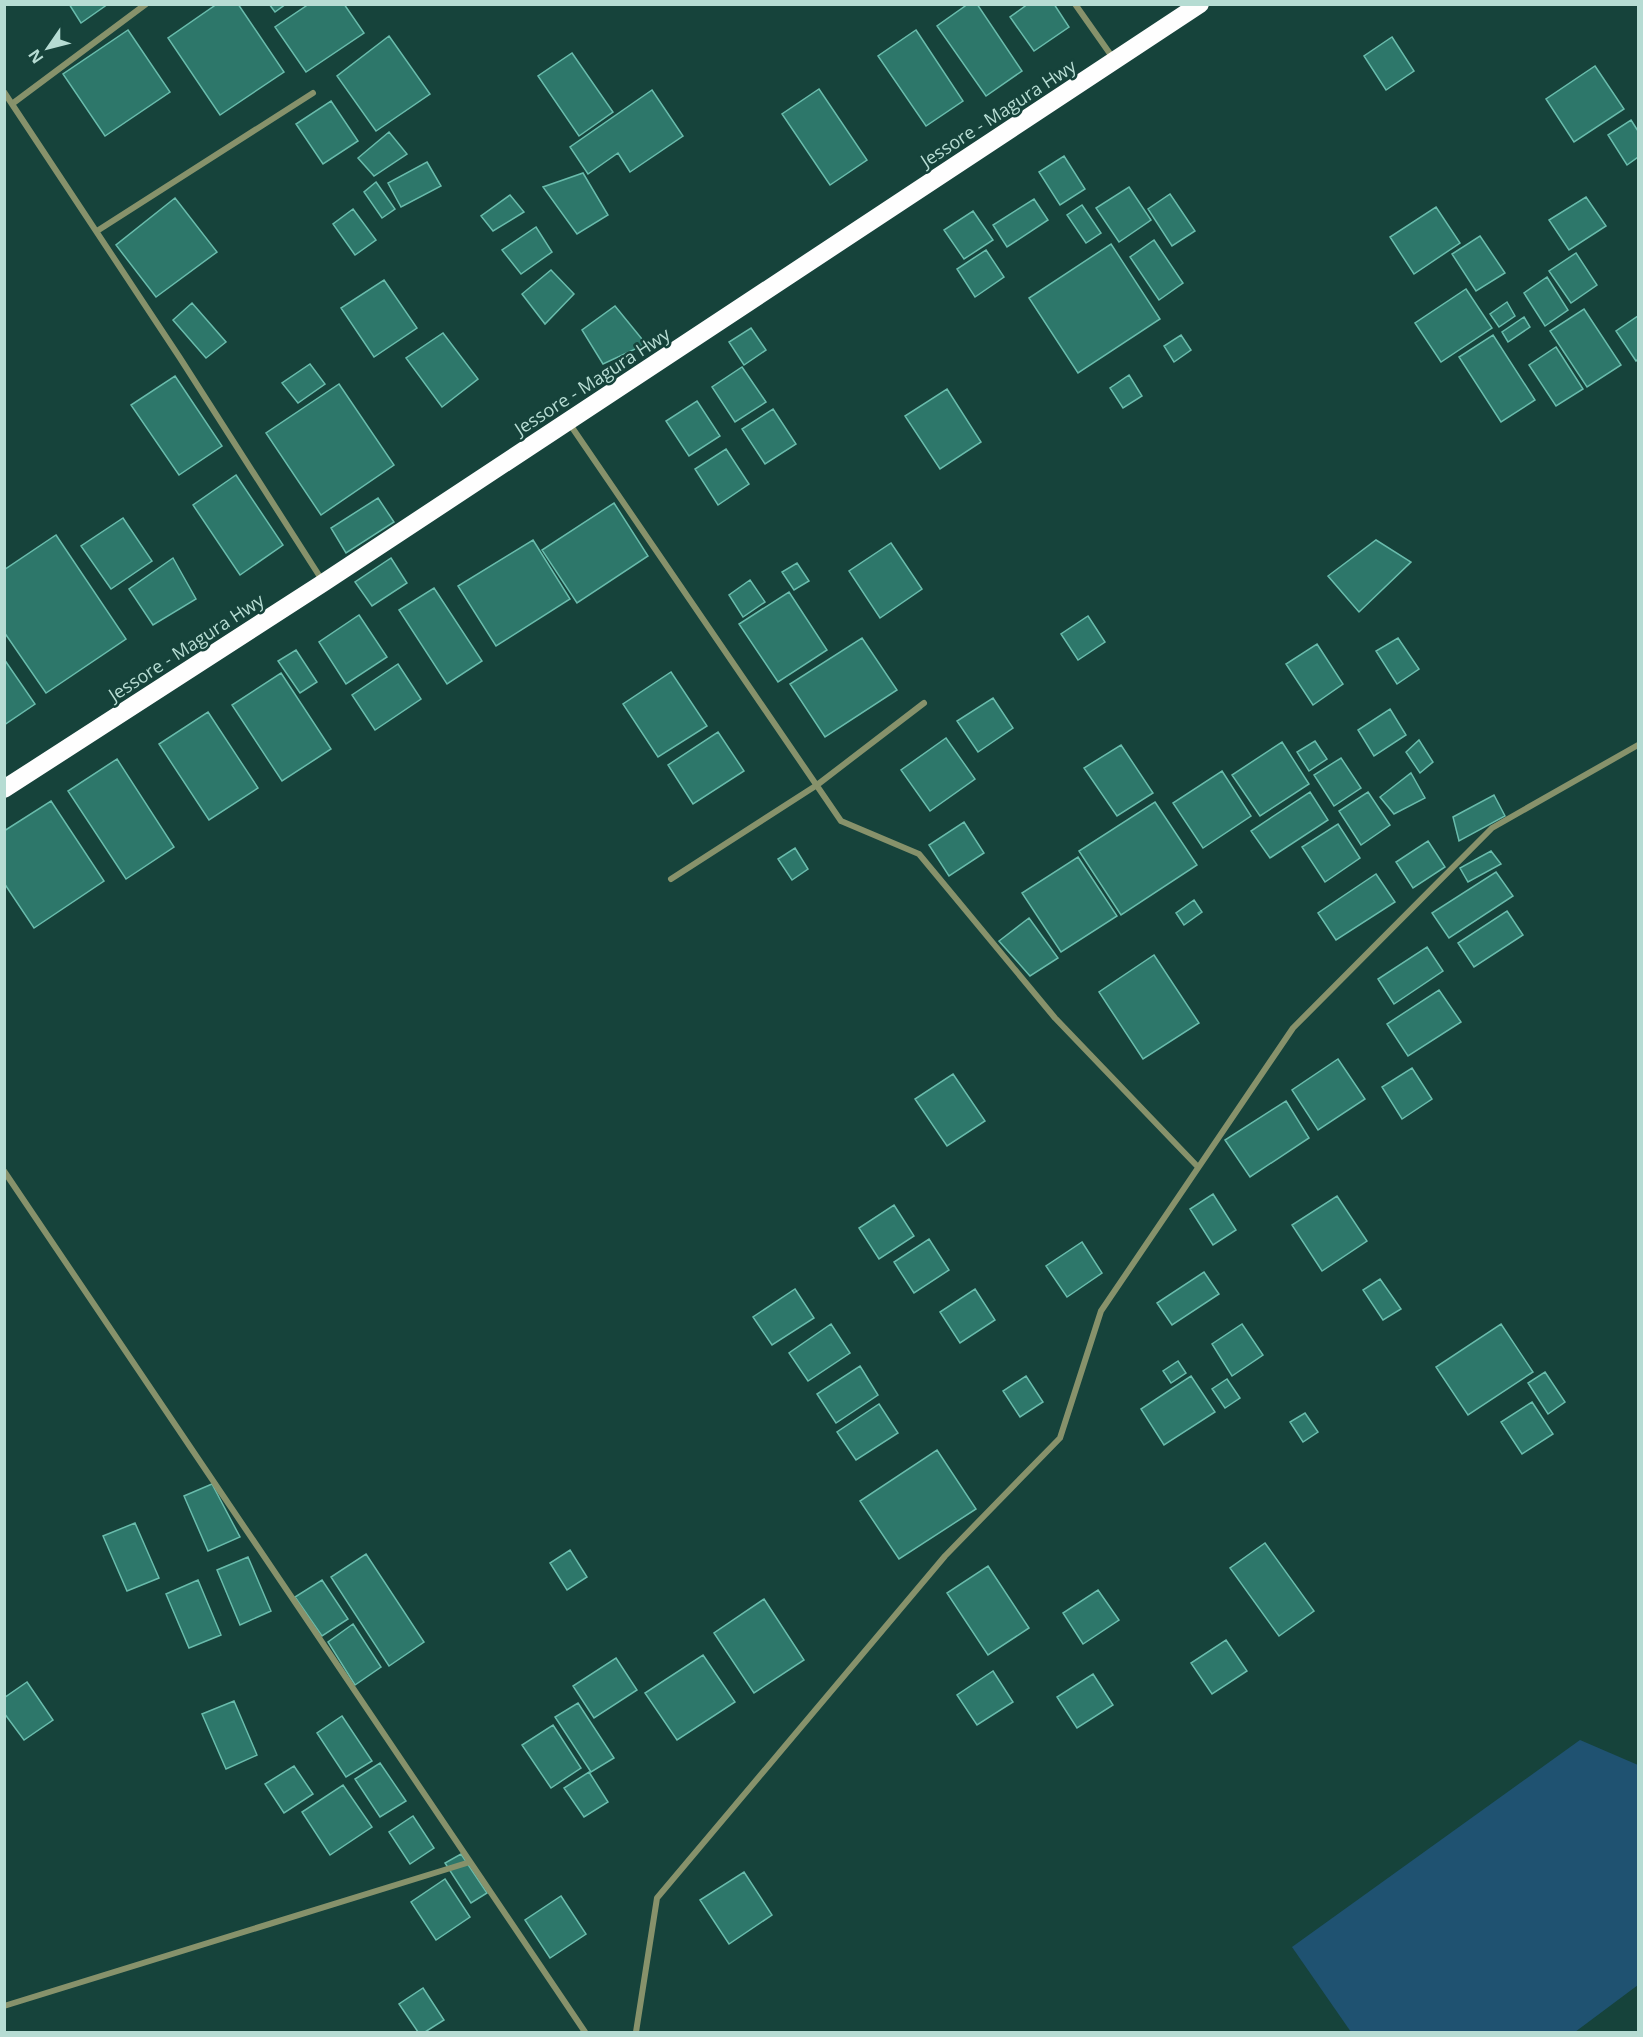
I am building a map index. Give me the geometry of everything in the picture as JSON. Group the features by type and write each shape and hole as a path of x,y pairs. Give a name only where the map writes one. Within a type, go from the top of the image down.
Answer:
{"highway":[{"name":"Jessore - Magura Hwy","path":"4,789 324,583 1200,4"}],"street":[{"path":"12,104 146,4"},
{"path":"1075,4 1115,61"},
{"path":"4,92 97,231 324,583"},
{"path":"97,231 313,93"},
{"path":"568,422 841,821 919,854 1055,1018 1198,1167"},
{"path":"671,879 817,785 924,703"},
{"path":"636,2032 657,1898 945,1556 1060,1438 1101,1311 1293,1028 1492,828 1638,745"},
{"path":"4,1171 585,2032"},
{"path":"4,2006 471,1862"}],"water":[{"path":"1580,1740 1638,1765 1638,1985 1575,2032 1351,2032 1292,1947"}],"building":[{"path":"69,4 108,4 81,23"},
{"path":"217,4 238,4 284,72 220,115 168,38"},
{"path":"269,4 286,4 275,12"},
{"path":"309,4 344,4 364,33 306,72 275,27"},
{"path":"968,4 977,4 1022,71 986,96 937,26"},
{"path":"1028,4 1054,4 1069,27 1034,51 1010,17"},
{"path":"128,30 170,92 105,136 63,74"},
{"path":"916,30 963,101 926,126 878,56"},
{"path":"389,36 430,94 376,131 337,76"},
{"path":"1392,37 1414,71 1386,90 1364,56"},
{"path":"572,53 613,112 579,136 538,76"},
{"path":"1595,66 1624,109 1574,142 1546,99"},
{"path":"819,89 867,160 830,185 782,114"},
{"path":"652,90 683,136 630,172 618,153 588,174 570,147"},
{"path":"331,101 358,141 323,164 296,124"},
{"path":"1631,120 1638,131 1638,157 1627,165 1608,135"},
{"path":"389,132 407,154 374,176 358,158"},
{"path":"1064,156 1085,189 1060,205 1039,172"},
{"path":"427,162 441,186 401,207 388,183"},
{"path":"583,173 608,215 577,234 543,187"},
{"path":"376,182 395,209 382,218 364,192"},
{"path":"1129,187 1151,220 1119,242 1096,208"},
{"path":"1170,194 1195,231 1172,246 1148,209"},
{"path":"510,195 524,212 493,231 481,216"},
{"path":"1586,197 1606,226 1569,250 1549,220"},
{"path":"175,198 217,252 156,297 116,245"},
{"path":"1034,199 1048,220 1007,247 993,225"},
{"path":"1082,205 1101,233 1086,243 1067,215"},
{"path":"1436,207 1460,243 1414,274 1390,237"},
{"path":"353,209 376,240 355,255 333,224"},
{"path":"973,211 993,240 964,259 944,230"},
{"path":"536,227 552,252 521,274 502,250"},
{"path":"1480,236 1505,273 1476,291 1452,254"},
{"path":"1154,240 1183,283 1159,300 1130,257"},
{"path":"1111,244 1160,319 1078,373 1029,298"},
{"path":"986,250 1004,277 975,297 957,269"},
{"path":"1576,253 1597,285 1571,303 1549,271"},
{"path":"551,270 574,294 545,324 522,294"},
{"path":"1547,277 1568,310 1545,326 1524,293"},
{"path":"384,280 417,328 374,357 341,308"},
{"path":"1466,289 1492,328 1441,362 1415,323"},
{"path":"1507,302 1515,316 1499,327 1490,314"},
{"path":"192,303 226,342 206,358 173,320"},
{"path":"615,306 646,344 603,364 582,330"},
{"path":"1584,309 1621,365 1587,387 1550,331"},
{"path":"1638,316 1638,359 1636,361 1616,331"},
{"path":"1524,317 1530,327 1508,342 1502,332"},
{"path":"751,328 766,350 744,365 729,342"},
{"path":"443,333 478,379 442,407 406,358"},
{"path":"1181,335 1191,350 1174,362 1164,346"},
{"path":"1493,335 1535,400 1501,422 1459,357"},
{"path":"1556,347 1583,389 1556,406 1529,365"},
{"path":"310,364 325,384 298,403 282,383"},
{"path":"742,367 766,402 735,422 712,387"},
{"path":"1129,375 1142,396 1123,408 1110,388"},
{"path":"175,376 222,446 179,475 131,405"},
{"path":"339,384 394,465 321,515 266,433"},
{"path":"947,389 981,442 940,469 905,416"},
{"path":"697,401 720,436 689,456 666,421"},
{"path":"773,409 796,444 765,464 742,429"},
{"path":"726,449 749,484 718,505 695,469"},
{"path":"236,475 283,545 240,575 193,505"},
{"path":"378,498 394,522 346,553 331,528"},
{"path":"614,503 648,556 577,603 542,550"},
{"path":"123,518 152,561 111,589 81,546"},
{"path":"56,535 126,639 46,693 4,632 4,570"},
{"path":"533,540 570,599 496,646 458,586"},
{"path":"1376,540 1411,562 1359,612 1328,576"},
{"path":"891,543 922,589 880,618 849,571"},
{"path":"173,558 196,599 153,625 129,589"},
{"path":"391,558 407,583 372,606 355,582"},
{"path":"797,563 809,581 794,590 782,572"},
{"path":"750,580 765,602 743,617 729,595"},
{"path":"434,588 482,661 447,684 399,610"},
{"path":"789,592 827,650 778,682 739,624"},
{"path":"359,615 387,657 346,684 319,642"},
{"path":"1088,616 1105,642 1078,660 1061,634"},
{"path":"862,638 897,690 825,737 790,684"},
{"path":"1398,638 1419,669 1397,684 1376,651"},
{"path":"1317,644 1343,684 1313,705 1286,664"},
{"path":"296,650 317,682 300,693 278,661"},
{"path":"4,659 35,704 4,725"},
{"path":"398,664 421,699 375,730 352,695"},
{"path":"671,672 707,726 658,757 623,704"},
{"path":"281,673 331,749 282,781 232,705"},
{"path":"993,698 1013,728 978,752 957,721"},
{"path":"1390,709 1406,735 1374,756 1358,730"},
{"path":"208,712 258,788 209,820 159,744"},
{"path":"718,732 744,771 693,804 668,765"},
{"path":"946,738 975,779 930,811 901,770"},
{"path":"1419,740 1433,762 1420,773 1406,752"},
{"path":"1315,741 1327,759 1309,771 1297,752"},
{"path":"1282,742 1309,784 1260,816 1232,775"},
{"path":"1121,745 1153,793 1117,816 1084,768"},
{"path":"1341,758 1361,788 1334,806 1314,775"},
{"path":"117,759 174,847 126,879 68,791"},
{"path":"1222,771 1251,816 1203,848 1173,803"},
{"path":"1411,773 1425,798 1394,814 1380,797"},
{"path":"1310,792 1328,820 1270,858 1251,831"},
{"path":"1368,792 1390,825 1361,845 1339,811"},
{"path":"1494,795 1505,816 1459,841 1453,817"},
{"path":"51,801 104,881 34,928 4,883 4,831"},
{"path":"1155,802 1197,865 1121,915 1079,851"},
{"path":"964,822 984,853 949,876 929,845"},
{"path":"1338,824 1360,858 1325,882 1302,847"},
{"path":"1428,841 1445,867 1413,888 1396,862"},
{"path":"795,848 808,869 792,880 778,859"},
{"path":"1491,851 1501,864 1468,882 1460,868"},
{"path":"1078,857 1117,916 1061,952 1022,893"},
{"path":"1496,872 1513,896 1449,938 1432,913"},
{"path":"1376,874 1395,902 1336,940 1318,913"},
{"path":"1194,900 1202,912 1184,925 1176,913"},
{"path":"1507,911 1523,935 1474,967 1458,943"},
{"path":"1029,918 1058,958 1030,976 999,941"},
{"path":"1427,947 1443,971 1394,1004 1378,979"},
{"path":"1154,955 1199,1023 1143,1059 1099,992"},
{"path":"1439,990 1461,1022 1408,1056 1387,1024"},
{"path":"1338,1059 1365,1099 1318,1130 1292,1090"},
{"path":"1412,1068 1432,1099 1402,1119 1382,1087"},
{"path":"953,1074 985,1121 947,1146 915,1099"},
{"path":"1286,1101 1309,1138 1250,1177 1225,1140"},
{"path":"1213,1194 1236,1230 1213,1245 1190,1209"},
{"path":"1337,1196 1367,1241 1322,1271 1292,1225"},
{"path":"894,1205 914,1236 879,1259 859,1228"},
{"path":"929,1239 949,1270 914,1293 894,1262"},
{"path":"1082,1242 1102,1273 1067,1297 1046,1266"},
{"path":"1204,1272 1219,1294 1172,1325 1157,1303"},
{"path":"1380,1279 1401,1309 1383,1320 1363,1290"},
{"path":"795,1289 814,1318 772,1345 753,1317"},
{"path":"975,1289 995,1320 960,1343 940,1312"},
{"path":"831,1324 850,1353 808,1381 789,1353"},
{"path":"1242,1324 1263,1355 1232,1376 1212,1344"},
{"path":"1501,1324 1533,1372 1468,1415 1436,1367"},
{"path":"1178,1361 1186,1373 1171,1383 1163,1371"},
{"path":"860,1366 878,1395 836,1423 817,1394"},
{"path":"1545,1372 1565,1402 1548,1414 1528,1383"},
{"path":"1026,1376 1043,1402 1020,1417 1003,1391"},
{"path":"1191,1376 1215,1412 1164,1445 1141,1409"},
{"path":"1227,1379 1240,1398 1225,1408 1212,1389"},
{"path":"1532,1402 1553,1434 1522,1454 1501,1422"},
{"path":"879,1404 898,1433 856,1460 837,1432"},
{"path":"1305,1413 1318,1432 1303,1442 1290,1422"},
{"path":"937,1450 976,1509 899,1559 860,1501"},
{"path":"212,1484 240,1537 208,1551 184,1496"},
{"path":"135,1523 159,1578 127,1591 103,1536"},
{"path":"1265,1543 1314,1611 1279,1636 1230,1568"},
{"path":"570,1550 587,1577 567,1590 550,1563"},
{"path":"366,1554 424,1642 389,1666 331,1577"},
{"path":"248,1557 271,1611 240,1625 217,1570"},
{"path":"988,1566 1029,1628 988,1655 947,1593"},
{"path":"198,1580 221,1635 189,1648 166,1594"},
{"path":"322,1580 348,1619 322,1636 295,1597"},
{"path":"1098,1590 1119,1620 1083,1644 1063,1613"},
{"path":"764,1599 804,1660 754,1693 714,1633"},
{"path":"353,1624 381,1667 355,1685 328,1642"},
{"path":"1226,1640 1247,1671 1212,1694 1191,1663"},
{"path":"703,1655 735,1702 677,1740 645,1693"},
{"path":"616,1658 637,1690 594,1718 573,1686"},
{"path":"993,1671 1013,1702 977,1725 957,1695"},
{"path":"1093,1674 1113,1705 1077,1728 1057,1697"},
{"path":"27,1682 53,1720 24,1740 4,1713 4,1698"},
{"path":"234,1701 257,1755 226,1769 202,1714"},
{"path":"578,1703 614,1758 591,1772 555,1717"},
{"path":"342,1716 372,1761 346,1777 317,1733"},
{"path":"553,1725 581,1768 551,1788 522,1745"},
{"path":"380,1763 406,1801 380,1817 355,1779"},
{"path":"294,1766 313,1794 284,1813 265,1784"},
{"path":"589,1772 608,1802 584,1817 564,1788"},
{"path":"343,1785 372,1827 330,1855 302,1812"},
{"path":"413,1816 434,1848 410,1864 389,1832"},
{"path":"461,1854 487,1893 471,1903 445,1863"},
{"path":"744,1872 772,1915 729,1944 700,1900"},
{"path":"445,1879 470,1917 436,1940 411,1902"},
{"path":"561,1896 586,1934 550,1958 525,1920"},
{"path":"423,1988 444,2020 425,2032 418,2032 399,2004"}]}
